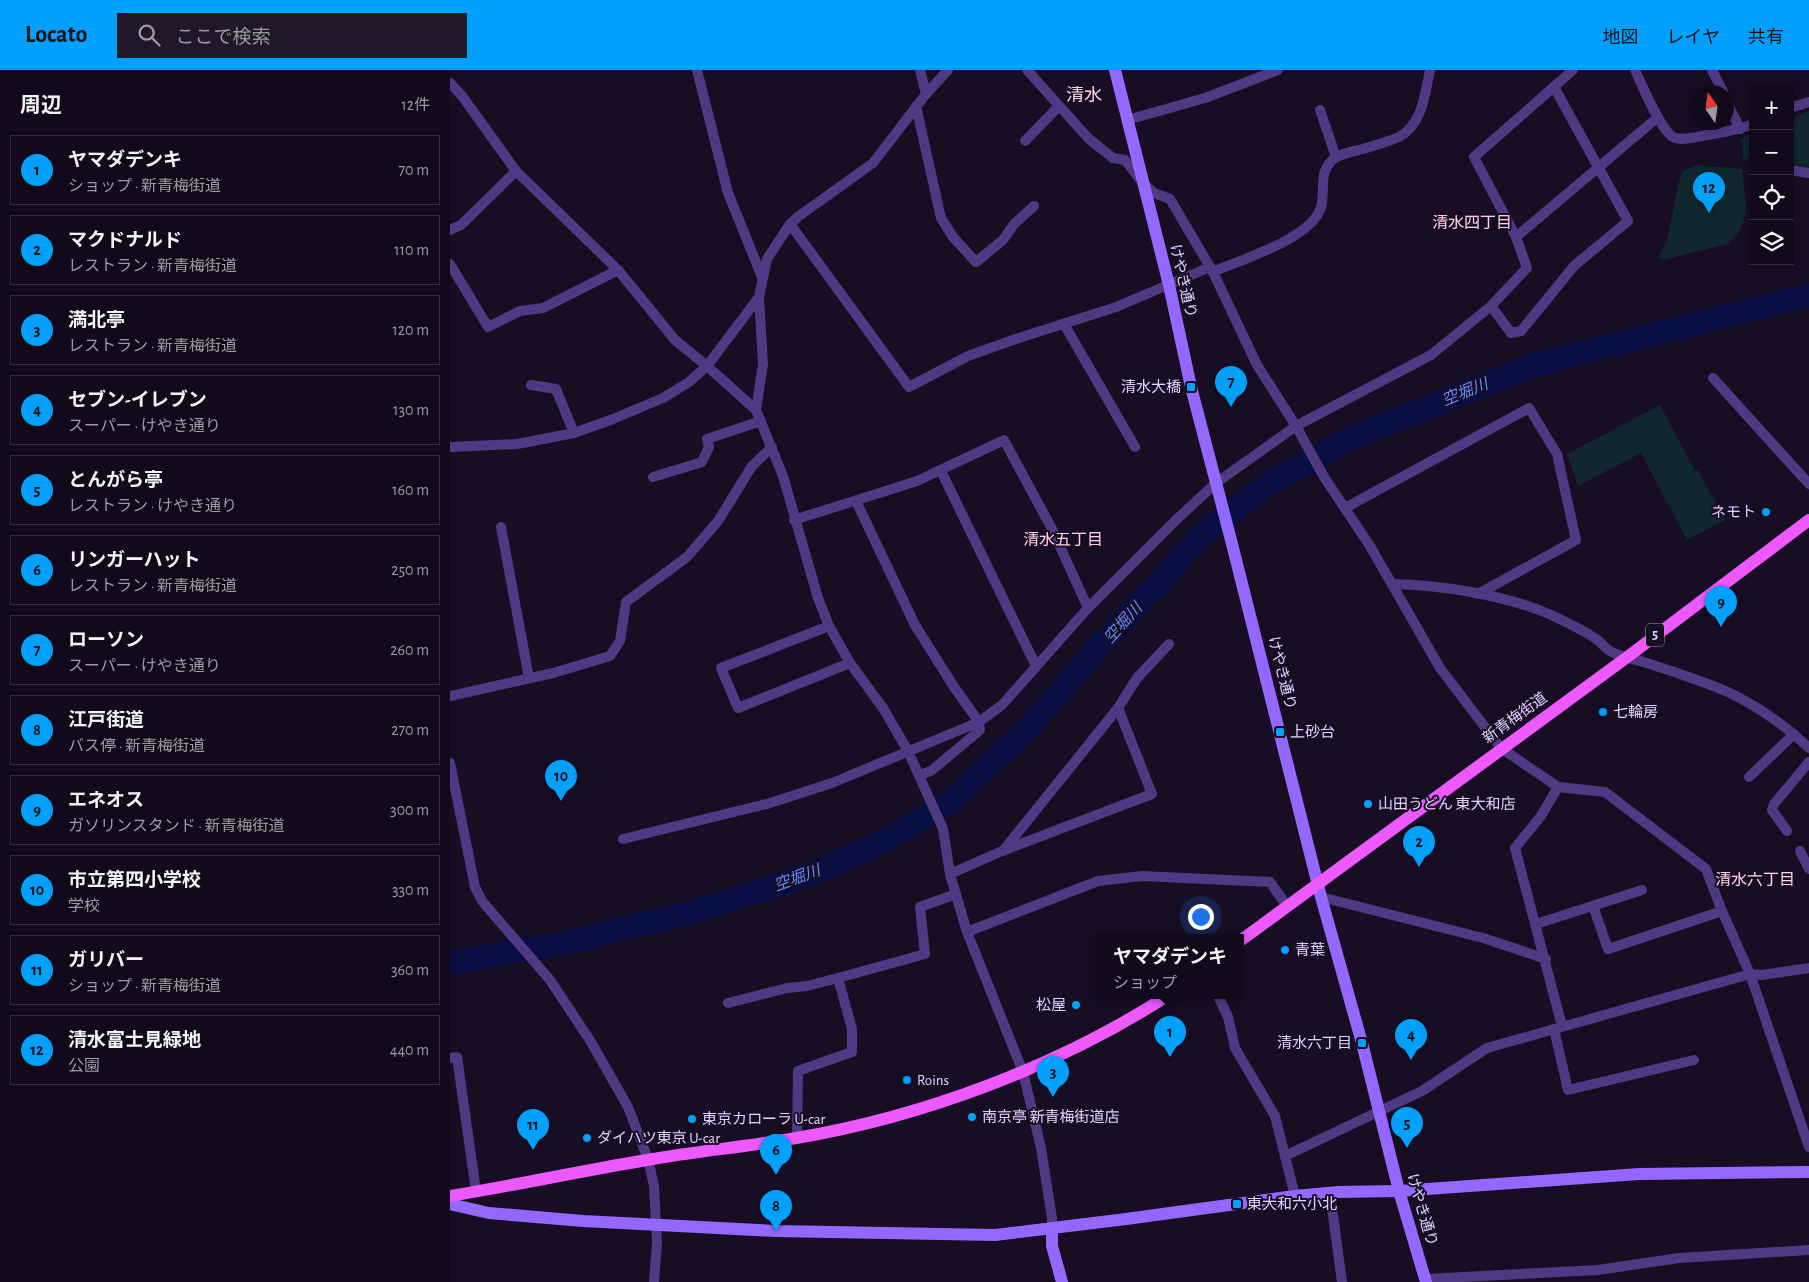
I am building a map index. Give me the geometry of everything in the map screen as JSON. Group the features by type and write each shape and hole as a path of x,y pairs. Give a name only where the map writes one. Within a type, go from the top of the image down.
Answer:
{"main road":[{"name":"新青梅街道","path":"1244,938 1626,658 1809,520"},
{"path":"450,1196 648,1159 797,1138 898,1115 972,1091 1022,1072 1113,1027 1162,999"}],"street":[{"path":"697,70 728,194 762,277"},
{"path":"920,70 926,94"},
{"path":"756,410 763,364 759,297 767,259 790,224 873,163 916,106 948,70"},
{"path":"1027,70 1089,139 1113,158 1125,160 1142,182 1154,193 1170,199 1211,269 1257,365 1297,427 1324,477 1393,584 1440,668 1501,748 1558,787 1605,792 1706,869 1750,974 1809,1147"},
{"name":"けやき通り","path":"1115,70 1191,387 1321,897 1399,1191 1426,1281"},
{"path":"1127,120 1204,98 1278,70"},
{"path":"790,224 909,387 968,356 1116,307 1168,285 1280,244 1316,219 1322,207 1325,168 1336,157 1400,136 1410,129 1417,120 1423,103 1430,70"},
{"path":"623,839 767,804 832,783 979,722 1002,705 1088,608 1176,520 1297,427 1431,355 1492,306 1527,268 1516,237 1474,157 1573,70"},
{"path":"1635,70 1658,117 1667,132 1674,138 1686,138 1740,129 1749,126"},
{"path":"1712,70 1720,85"},
{"path":"451,87 462,96 516,171 618,270 675,340 756,410 783,476 794,520 818,598 830,626 850,663 883,708 908,751 942,826 950,874 966,932 1022,1072 1041,1148 1050,1204 1051,1241 1062,1282"},
{"path":"1492,306 1511,333 1521,331 1574,266 1628,221 1554,87"},
{"path":"1794,107 1809,102"},
{"path":"916,106 941,218 953,237 976,262 1002,240 1014,224 1034,206"},
{"path":"1024,141 1059,106"},
{"path":"1320,110 1336,157"},
{"path":"1516,237 1658,117"},
{"path":"1734,117 1740,129"},
{"path":"450,230 461,225 516,171"},
{"path":"1794,171 1809,173"},
{"path":"450,264 488,327 520,311 543,308 618,270"},
{"path":"450,447 517,444 574,433 614,419 663,398 688,382 707,366 759,297"},
{"path":"1064,324 1135,447"},
{"path":"1713,378 1809,484"},
{"path":"530,385 556,390 574,433"},
{"path":"1345,508 1528,408 1557,454 1576,540 1478,594"},
{"path":"653,478 702,462 709,447 707,439 761,421"},
{"path":"794,520 917,481 1004,440 1052,529 1088,608"},
{"path":"450,696 553,673 610,656 620,641 626,602 687,557 718,521 752,466 772,447"},
{"path":"941,471 1036,666"},
{"path":"856,501 915,625 954,687 979,722 980,730 931,771 920,777"},
{"path":"501,527 529,678"},
{"path":"1393,584 1420,584 1478,594 1522,604 1550,614 1596,639 1609,651 1626,658 1649,663 1733,694 1769,715 1809,748"},
{"path":"830,626 721,668 738,708 850,663"},
{"path":"1002,851 1118,708 1137,678 1169,644"},
{"path":"950,874 1002,851 1152,794 1118,708"},
{"path":"1749,778 1794,734"},
{"path":"1787,830 1772,810 1774,804 1809,762"},
{"path":"450,770 475,887 482,902 550,980 591,1042 628,1107 648,1159 654,1186 657,1242 654,1282"},
{"path":"1558,787 1541,816 1515,848 1546,959 1568,1090 1694,1060"},
{"path":"1800,851 1809,869"},
{"path":"966,932 1098,881 1142,876 1270,882 1287,906"},
{"path":"1536,924 1642,890"},
{"path":"728,1003 787,988 807,986 925,954 920,907 956,894"},
{"path":"1321,897 1482,938 1546,959"},
{"path":"1593,906 1608,948 1722,911"},
{"path":"1285,1156 1422,1091 1487,1048 1750,974 1762,975 1809,968"},
{"path":"797,1138 798,1072 852,1052 852,1029 838,978"},
{"path":"1219,999 1228,1017 1235,1048 1275,1116 1295,1196"},
{"path":"450,1058 457,1057 476,1191"},
{"path":"450,1204 489,1213 584,1221 776,1231 994,1235 1295,1196 1399,1191 1639,1174 1809,1172"},
{"path":"1330,1194 1342,1282"},
{"path":"1426,1281 1598,1270 1679,1258 1809,1250"}],"shaded area":[{"path":"1809,111 1809,167 1794,165 1794,117"},
{"path":"1749,135 1749,160 1743,159 1741,138"},
{"path":"1696,165 1742,169 1746,205 1744,221 1738,233 1728,244 1662,260 1658,257 1666,244 1680,178 1683,171"},
{"path":"1660,405 1695,471 1698,470 1725,520 1687,540 1641,453 1578,486 1567,454"}],"waterway":[{"name":"空堀川","path":"450,963 580,940 686,914 806,876 882,842 949,803 1028,729 1103,642 1201,536 1265,486 1347,440 1533,365 1809,295"}],"place":[{"name":"清水富士見緑地","path":"1709,213"},
{"name":"清水大橋","path":"1191,387"},
{"name":"ローソン","path":"1231,407"},
{"name":"ネモト","path":"1766,512"},
{"name":"エネオス","path":"1721,627"},
{"name":"七輪房","path":"1603,712"},
{"name":"上砂台","path":"1280,732"},
{"name":"市立第四小学校","path":"561,801"},
{"name":"山田うどん 東大和店","path":"1368,804"},
{"name":"マクドナルド","path":"1419,867"},
{"name":"青葉","path":"1285,950"},
{"name":"松屋","path":"1076,1005"},
{"name":"清水六丁目","path":"1362,1043"},
{"name":"ヤマダデンキ","path":"1170,1057"},
{"name":"セブン-イレブン","path":"1411,1060"},
{"name":"Roins","path":"907,1080"},
{"name":"満北亭","path":"1053,1097"},
{"name":"南京亭 新青梅街道店","path":"972,1117"},
{"name":"東京カローラ U-car","path":"692,1119"},
{"name":"ダイハツ東京 U-car","path":"587,1138"},
{"name":"とんがら亭","path":"1407,1148"},
{"name":"ガリバー","path":"533,1150"},
{"name":"リンガーハット","path":"776,1175"},
{"name":"東大和六小北","path":"1237,1204"},
{"name":"江戸街道","path":"776,1231"}],"district":[{"name":"清水","path":"1084,96"},
{"name":"清水四丁目","path":"1472,223"},
{"name":"清水五丁目","path":"1063,540"},
{"name":"清水六丁目","path":"1755,880"}]}
